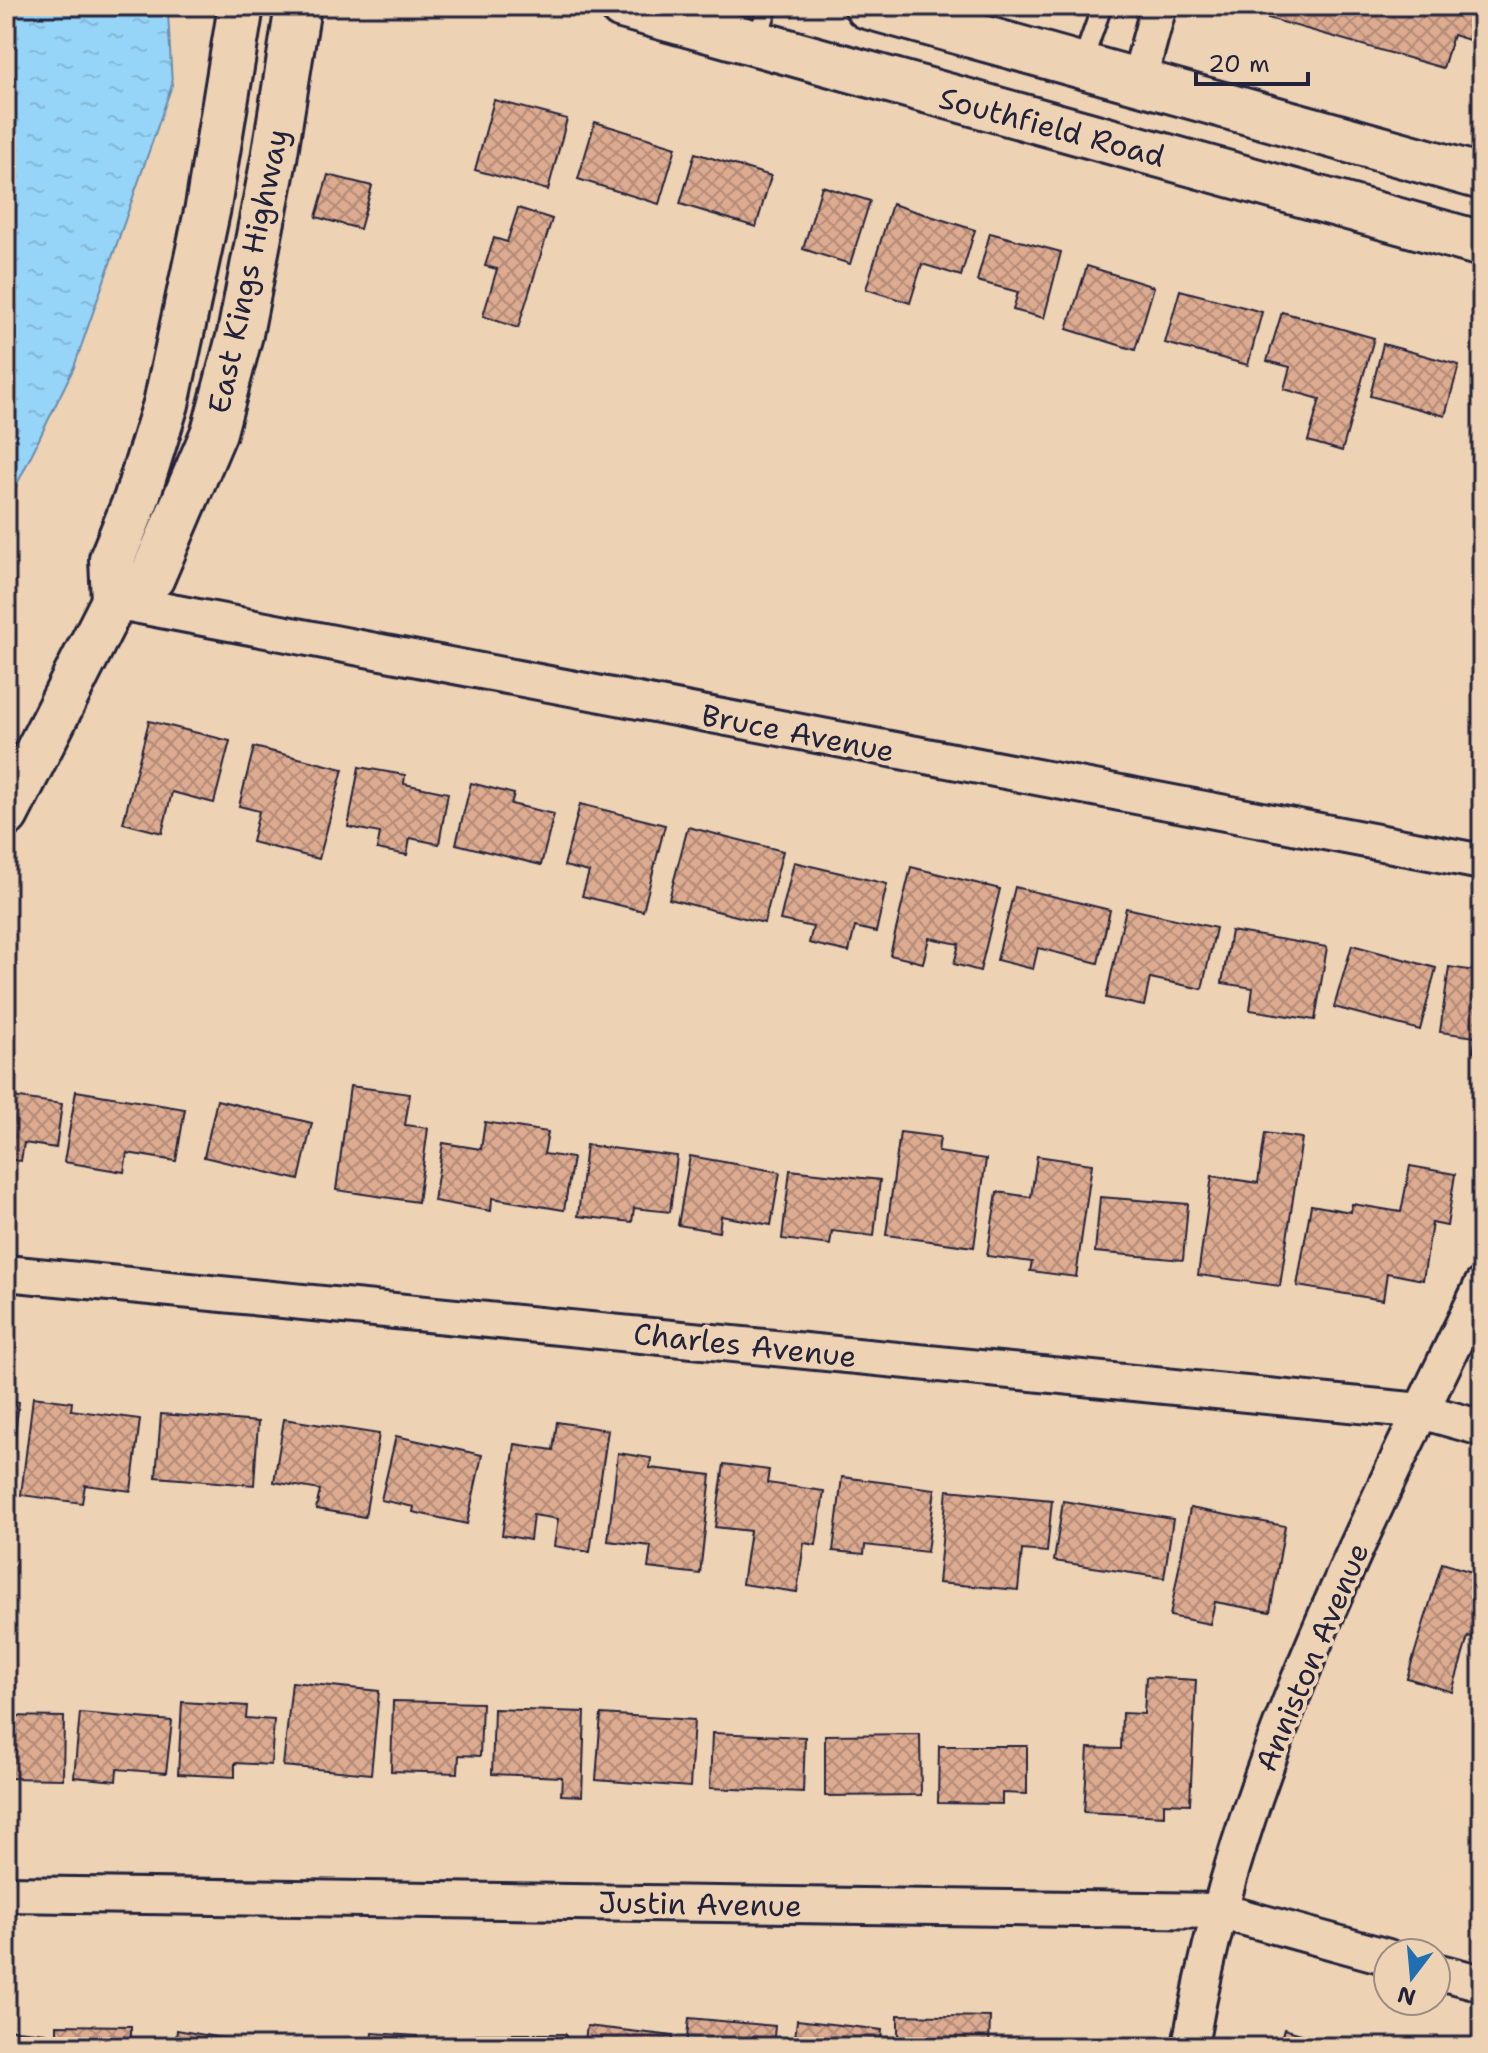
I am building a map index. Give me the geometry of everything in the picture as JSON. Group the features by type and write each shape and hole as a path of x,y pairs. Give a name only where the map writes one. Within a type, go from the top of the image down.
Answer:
{"main road":[{"name":"East Kings Highway","path":"6,814 114,601 112,559 136,500 166,404 208,207 241,6"},
{"name":"East Kings Highway","path":"114,601 152,577 214,432 251,276 298,6"},
{"name":"Southfield Road","path":"622,6 762,25 1403,223 1482,244"},
{"path":"867,6 1482,177"},
{"path":"1403,223 1422,160"}],"street":[{"path":"1138,83 1159,6"},
{"name":"Bruce Avenue","path":"114,601 1482,862"},
{"name":"Charles Avenue","path":"6,1273 1421,1411 1482,1428"},
{"name":"Anniston Avenue","path":"1190,2047 1220,1911 1251,1804 1308,1651 1482,1285"},
{"name":"Justin Avenue","path":"6,1894 1220,1911 1372,1953"},
{"path":"1452,1975 1482,1983"}],"lane":[{"path":"1081,66 1102,6"}],"water":[{"path":"6,6 155,6 168,13 172,85 74,367 6,507"}],"building":[{"path":"1226,6 1482,6 1482,44 1453,35 1443,68"},
{"path":"494,100 567,119 548,190 475,170"},
{"path":"595,122 676,147 659,204 578,179"},
{"path":"695,153 771,176 756,227 680,204"},
{"path":"328,175 372,186 360,229 316,217"},
{"path":"822,186 870,201 850,264 803,249"},
{"path":"892,204 975,230 961,276 922,264 910,303 866,289"},
{"path":"518,208 552,219 518,328 483,316 497,269 485,266 494,238 507,242"},
{"path":"990,233 1061,252 1044,318 1013,310 1018,292 977,281"},
{"path":"1087,266 1154,287 1135,350 1067,329"},
{"path":"1180,290 1262,312 1248,365 1165,343"},
{"path":"1282,312 1374,338 1342,451 1308,441 1320,399 1284,389 1290,367 1267,361"},
{"path":"1383,344 1459,365 1445,416 1370,396"},
{"path":"149,721 230,741 214,803 172,792 162,833 123,823"},
{"path":"254,747 343,769 319,859 252,842 259,811 239,806"},
{"path":"359,767 405,775 404,784 448,793 439,844 410,838 407,855 377,849 380,833 348,827"},
{"path":"471,783 514,794 511,804 554,814 541,865 456,844"},
{"path":"580,804 665,825 643,911 582,896 589,872 564,866"},
{"path":"688,827 783,851 764,923 669,899"},
{"path":"794,862 887,884 876,932 855,927 849,952 809,943 813,927 780,920"},
{"path":"911,867 1000,889 980,971 954,964 959,944 929,938 923,963 890,955"},
{"path":"1015,887 1110,910 1098,963 1038,948 1033,969 997,960"},
{"path":"1126,908 1216,928 1202,989 1150,978 1144,1006 1106,998"},
{"path":"1231,931 1327,947 1315,1020 1250,1010 1253,988 1222,983"},
{"path":"1352,945 1436,968 1420,1030 1334,1007"},
{"path":"1449,967 1482,972 1482,1053 1473,1052 1476,1037 1440,1032"},
{"path":"350,1086 410,1094 405,1125 428,1128 418,1202 336,1190"},
{"path":"76,1091 185,1109 176,1161 127,1153 124,1172 64,1162"},
{"path":"6,1096 62,1104 56,1148 24,1143 21,1161 6,1159"},
{"path":"217,1100 312,1123 299,1180 204,1157"},
{"path":"485,1122 548,1132 544,1154 573,1158 564,1210 492,1198 491,1211 434,1201 443,1143 481,1149"},
{"path":"900,1132 940,1137 938,1152 986,1159 974,1247 886,1235"},
{"path":"1265,1133 1302,1138 1280,1286 1198,1275 1212,1176 1258,1183"},
{"path":"586,1145 677,1156 670,1212 634,1208 632,1222 578,1216"},
{"path":"690,1156 780,1172 771,1225 721,1216 719,1232 678,1225"},
{"path":"1037,1156 1092,1164 1076,1277 1030,1271 1032,1262 987,1256 997,1192 1031,1197"},
{"path":"1410,1166 1455,1174 1447,1226 1432,1223 1423,1280 1387,1273 1383,1300 1297,1286 1311,1205 1351,1212 1352,1204 1401,1212"},
{"path":"790,1170 880,1180 874,1236 832,1231 830,1245 782,1239"},
{"path":"1100,1197 1188,1204 1183,1260 1095,1252"},
{"path":"33,1397 72,1402 71,1410 140,1419 131,1491 85,1485 82,1503 21,1495"},
{"path":"6,1400 19,1402 9,1480 6,1480"},
{"path":"161,1414 258,1422 254,1485 156,1477"},
{"path":"284,1419 379,1434 365,1517 316,1509 320,1490 274,1482"},
{"path":"557,1422 608,1430 590,1552 554,1546 558,1519 533,1515 530,1540 502,1535 515,1444 553,1450"},
{"path":"396,1436 482,1455 467,1524 413,1512 414,1507 381,1500"},
{"path":"618,1453 651,1458 650,1468 711,1475 700,1574 648,1568 651,1546 608,1541"},
{"path":"724,1464 769,1470 767,1483 824,1491 816,1545 804,1543 797,1592 742,1584 750,1531 715,1527"},
{"path":"842,1477 935,1489 927,1552 865,1545 864,1554 833,1551"},
{"path":"947,1490 1052,1500 1047,1552 1022,1550 1018,1590 938,1583"},
{"path":"1063,1501 1173,1519 1164,1578 1054,1561"},
{"path":"1190,1508 1285,1526 1270,1612 1215,1602 1210,1624 1170,1616"},
{"path":"1442,1563 1482,1575 1482,1641 1468,1637 1452,1692 1407,1678"},
{"path":"1146,1677 1196,1680 1190,1804 1164,1803 1164,1816 1084,1812 1088,1748 1121,1749 1122,1713 1144,1714"},
{"path":"292,1682 379,1691 371,1774 283,1766"},
{"path":"393,1701 482,1703 480,1756 459,1755 458,1773 391,1771"},
{"path":"182,1702 247,1706 246,1718 274,1720 271,1765 235,1763 235,1777 178,1774"},
{"path":"494,1709 585,1712 582,1796 561,1795 562,1777 492,1774"},
{"path":"80,1713 172,1721 166,1773 117,1769 116,1781 74,1777"},
{"path":"601,1714 694,1720 690,1787 596,1780"},
{"path":"6,1716 64,1717 63,1779 6,1778"},
{"path":"712,1733 805,1737 803,1792 710,1788"},
{"path":"920,1734 921,1795 825,1796 825,1735"},
{"path":"939,1746 1027,1746 1027,1794 1002,1793 1002,1804 938,1803"},
{"path":"898,2015 990,2017 989,2047 898,2047"},
{"path":"689,2018 775,2026 773,2047 686,2047"},
{"path":"797,2020 882,2030 880,2047 794,2047"},
{"path":"57,2025 131,2026 131,2047 57,2047"},
{"path":"587,2026 673,2036 672,2047 584,2047"},
{"path":"6,2029 45,2033 44,2047 6,2047"},
{"path":"1284,2029 1345,2047 1279,2047"},
{"path":"177,2030 255,2044 255,2047 175,2047"},
{"path":"372,2033 417,2036 417,2045 445,2047 371,2047"},
{"path":"476,2034 566,2034 566,2047 476,2047"}]}
